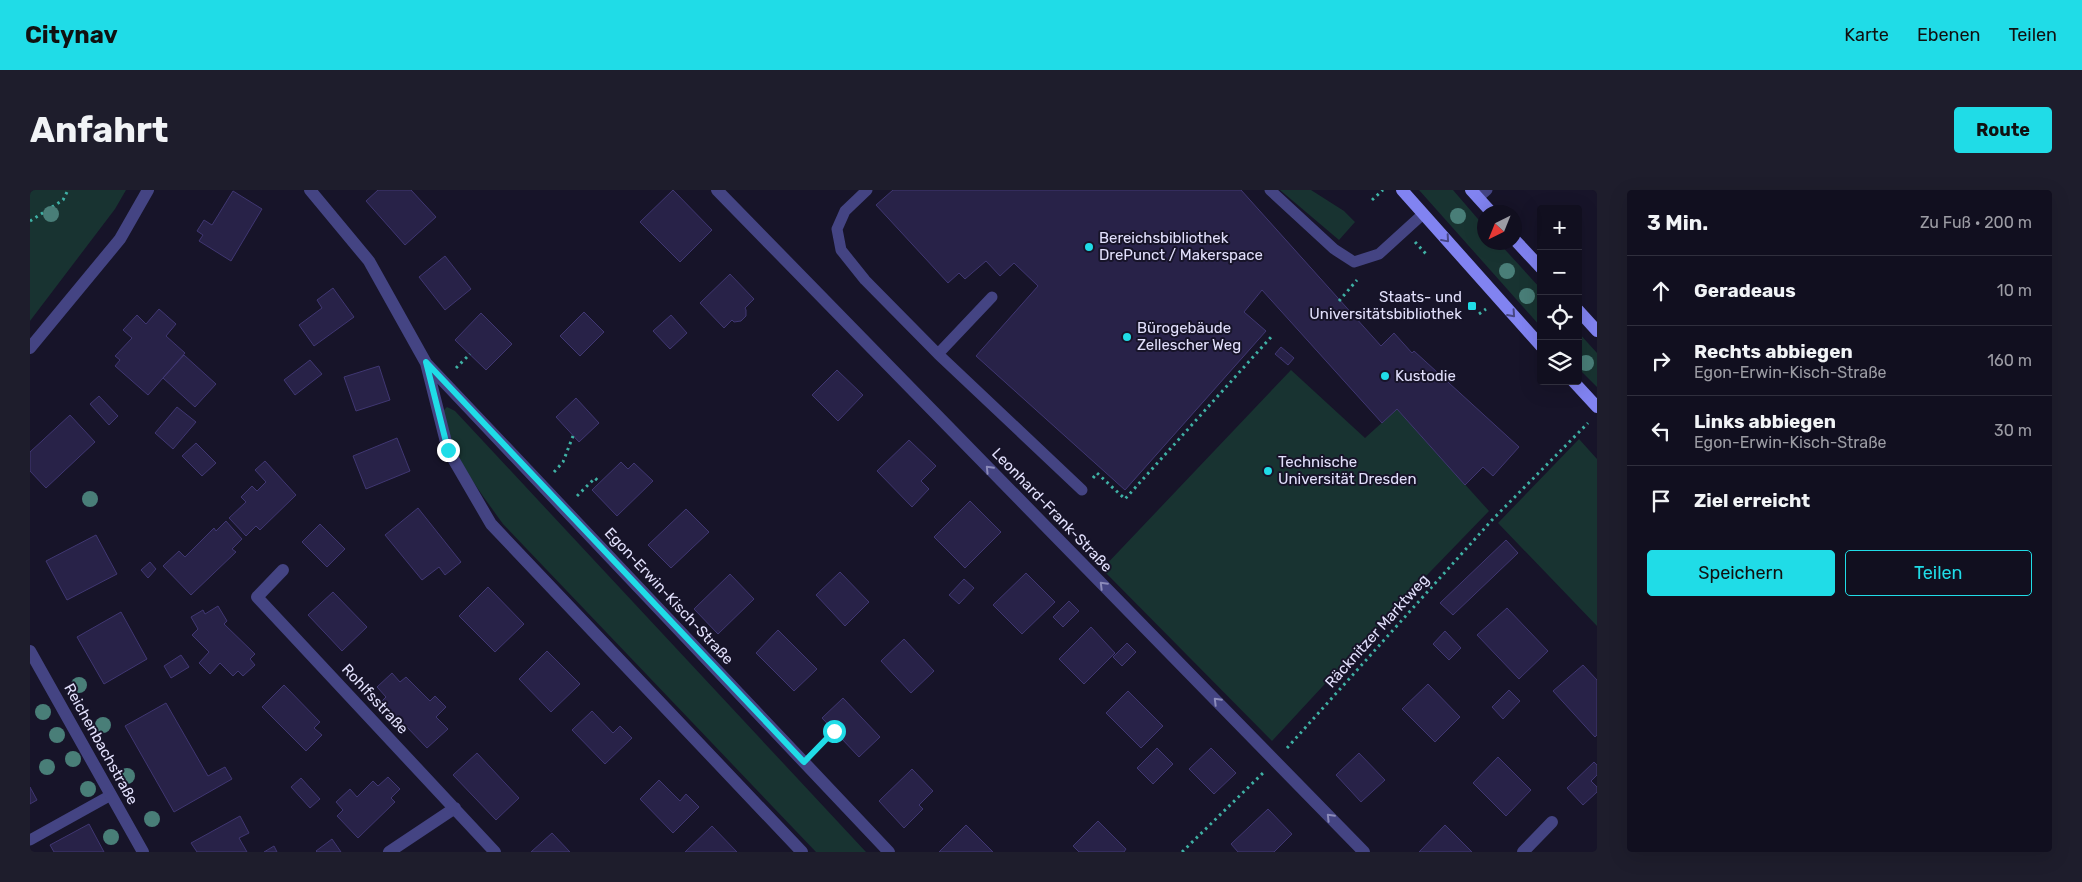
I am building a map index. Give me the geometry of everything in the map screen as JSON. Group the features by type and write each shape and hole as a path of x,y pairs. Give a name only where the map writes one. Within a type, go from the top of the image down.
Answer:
{"main road":[{"path":"1402,190 1537,342"},
{"path":"1479,193 1487,205"},
{"path":"1522,248 1537,264"},
{"path":"1582,314 1597,331"},
{"path":"1577,385 1597,407"}],"street":[{"path":"30,348 120,239 148,190"},
{"name":"Egon-Erwin-Kisch-Straße","path":"310,190 369,262 426,362 889,852"},
{"name":"Leonhard-Frank-Straße","path":"717,190 1364,852"},
{"name":"Egon-Erwin-Kisch-Straße","path":"426,362 448,450 491,524 802,852"},
{"name":"Rohlfsstraße","path":"283,570 257,597 496,852"},
{"name":"Reichenbachstraße","path":"30,651 143,852"},
{"path":"389,852 455,808"},
{"path":"1523,852 1552,822"}],"lane":[{"path":"867,190 845,211 837,228 841,250 865,280 938,354 1082,490"},
{"path":"1270,190 1334,249 1354,262 1379,254 1423,214"},
{"path":"938,354 992,297"},
{"path":"30,840 111,795"}],"path":[{"path":"30,221 63,200 68,190"},
{"path":"1372,200 1383,190"},
{"path":"1082,490 1097,474 1125,499 1272,336"},
{"name":"Räcknitzer Marktweg","path":"1182,852 1276,761 1492,520 1588,423"},
{"path":"542,485 563,462 573,436"},
{"path":"564,508 595,478 599,482"},
{"path":"804,762 834,731"}],"green space":[{"path":"30,190 126,190 115,209 30,321"},
{"path":"1280,190 1311,190 1344,211 1355,222 1339,240"},
{"path":"1419,190 1453,190 1477,218 1477,250 1505,250 1537,285 1537,323"},
{"path":"1582,336 1597,353 1597,387 1582,372"},
{"path":"1291,370 1365,438 1397,409 1489,511 1399,604 1272,741 1102,569"},
{"path":"447,407 455,411 866,852 816,852 503,524 466,470 452,443 443,411"},
{"path":"1579,439 1597,459 1597,626 1498,523"}],"building":[{"path":"378,190 411,190 436,217 405,245 366,201"},
{"path":"673,190 712,230 680,262 640,222"},
{"name":"Bürogebäude Zellescher Weg","path":"893,190 1241,190 1381,346 1394,333 1412,353 1414,351 1519,447 1493,476 1483,467 1465,485 1397,409 1382,423 1262,290 1244,312 1266,331 1125,490 976,356 1038,286 1014,263 1000,276 986,261 965,279 959,273 948,283 876,205"},
{"path":"233,191 262,209 231,261 199,241 203,235 197,231 204,220 212,225"},
{"path":"445,256 471,289 445,310 419,277"},
{"path":"730,274 754,299 745,308 746,316 741,321 734,322 732,320 724,328 700,303"},
{"path":"333,288 354,317 314,346 299,325 322,308 317,300"},
{"path":"159,309 176,324 166,336 185,353 148,395 115,366 120,360 115,356 132,338 123,330 137,315 146,324"},
{"path":"584,312 604,332 580,356 560,336"},
{"path":"481,313 512,344 486,370 455,340"},
{"path":"671,315 687,333 670,349 653,331"},
{"path":"1281,347 1294,358 1288,365 1275,354"},
{"path":"184,355 216,384 195,407 163,378"},
{"path":"310,360 322,374 295,395 284,380"},
{"path":"379,366 390,400 356,411 344,377"},
{"path":"837,370 863,395 838,421 812,395"},
{"path":"99,396 118,416 109,425 90,404"},
{"path":"576,398 599,423 579,442 556,417"},
{"path":"177,407 196,422 173,449 155,433"},
{"path":"70,415 95,442 46,488 30,471 30,452"},
{"path":"397,438 410,471 366,489 353,456"},
{"path":"909,440 936,466 921,481 929,489 912,507 877,471"},
{"path":"196,443 216,463 202,476 182,456"},
{"path":"265,461 296,495 260,530 256,526 246,536 229,518 246,502 241,497 252,486 257,491 266,482 255,470"},
{"path":"621,462 628,469 634,463 653,481 617,516 592,490"},
{"path":"970,501 1001,532 965,568 934,537"},
{"path":"418,508 461,562 445,575 439,567 422,580 385,535"},
{"path":"686,509 709,532 671,568 648,545"},
{"path":"226,521 242,539 232,549 236,552 191,595 163,566 179,551 185,557 214,528 216,531"},
{"path":"320,524 345,549 327,567 302,542"},
{"path":"96,535 117,574 67,600 46,561"},
{"path":"1506,540 1518,553 1453,615 1440,603"},
{"path":"150,562 156,569 148,578 141,570"},
{"path":"840,572 869,602 845,626 816,595"},
{"path":"1026,573 1055,602 1022,634 993,605"},
{"path":"730,574 754,599 718,634 694,609"},
{"path":"964,579 974,588 959,604 949,595"},
{"path":"488,587 524,624 495,652 459,616"},
{"path":"333,592 367,627 342,651 308,615"},
{"path":"1069,601 1079,611 1063,627 1053,617"},
{"path":"218,606 227,621 224,624 255,654 250,659 255,665 243,676 238,671 233,676 220,663 210,674 199,663 209,652 192,635 198,629 191,617 203,610 205,614"},
{"path":"1507,608 1548,651 1519,679 1477,635"},
{"path":"121,612 147,659 104,684 77,637"},
{"path":"1091,627 1115,653 1084,684 1059,659"},
{"path":"778,630 817,669 794,691 756,653"},
{"path":"1445,631 1461,648 1449,660 1433,644"},
{"path":"904,639 934,671 911,693 881,661"},
{"path":"1127,643 1136,652 1122,666 1113,657"},
{"path":"547,651 580,684 551,712 519,679"},
{"path":"181,655 189,667 171,678 164,666"},
{"path":"1583,665 1597,680 1597,735 1595,737 1553,691"},
{"path":"392,673 400,682 406,677 430,701 435,696 446,707 436,717 448,729 427,748 382,701 386,697 377,687"},
{"path":"1428,684 1460,717 1435,742 1402,709"},
{"path":"284,685 320,722 314,728 322,735 306,751 262,707"},
{"path":"1509,690 1520,701 1503,719 1492,707"},
{"path":"1128,691 1163,726 1141,748 1106,713"},
{"path":"843,698 880,737 859,757 822,718"},
{"path":"166,703 208,776 225,767 232,779 174,812 125,726"},
{"path":"592,711 613,733 620,726 632,738 605,764 572,730"},
{"path":"1157,748 1173,764 1153,784 1137,768"},
{"path":"1211,748 1236,773 1214,794 1189,769"},
{"path":"477,753 519,798 496,820 453,775"},
{"path":"1359,753 1385,780 1361,802 1336,775"},
{"path":"1498,757 1531,790 1506,816 1473,783"},
{"path":"1594,762 1597,765 1597,775 1591,781 1597,787 1597,792 1583,805 1567,788"},
{"path":"912,769 933,791 919,805 923,809 904,828 879,801"},
{"path":"388,777 400,789 391,798 395,802 358,838 337,816 343,810 336,802 350,789 357,797 373,781 378,786"},
{"path":"301,778 320,799 310,808 291,787"},
{"path":"659,780 680,801 686,794 699,807 673,833 640,799"},
{"path":"30,787 37,800 30,804"},
{"path":"1268,809 1292,834 1274,852 1238,852 1231,844"},
{"path":"240,816 249,833 239,838 247,852 197,852 191,843"},
{"path":"1098,821 1126,849 1124,852 1079,852 1073,846"},
{"path":"89,824 104,852 54,852 50,845"},
{"path":"966,825 993,852 939,852"},
{"path":"1445,825 1472,852 1419,852"},
{"path":"712,826 737,852 685,852"},
{"path":"552,833 570,852 531,852"},
{"path":"332,839 341,852 316,851"},
{"path":"274,846 277,852 264,852"}],"place":[{"name":"Bereichsbibliothek DrePunct / Makerspace","path":"1089,247"},
{"name":"Staats- und Universitätsbibliothek","path":"1472,306"},
{"name":"Bürogebäude Zellescher Weg","path":"1127,337"},
{"name":"Kustodie","path":"1385,376"},
{"name":"Technische Universität Dresden","path":"1268,471"}],"route":[{"path":"448,450 426,362 804,762 834,731"}]}
